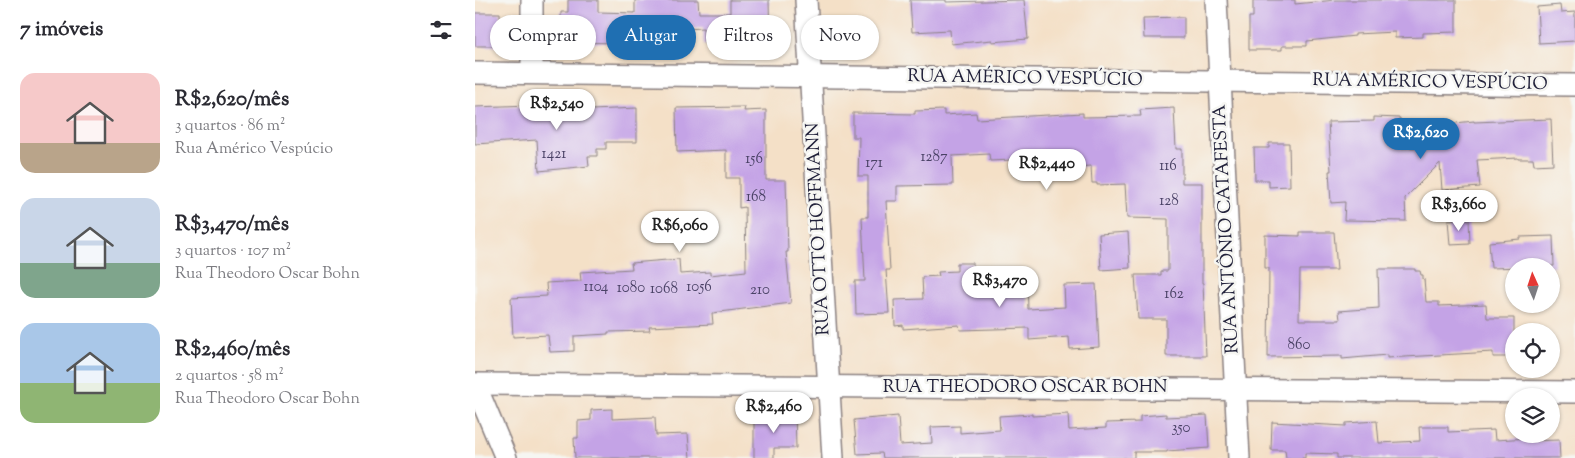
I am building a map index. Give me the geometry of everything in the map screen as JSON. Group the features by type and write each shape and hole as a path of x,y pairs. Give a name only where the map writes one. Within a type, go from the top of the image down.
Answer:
{"street":[{"path":"532,0 532,73"},
{"name":"RUA OTTO HOFFMANN","path":"805,0 833,458"},
{"name":"RUA ANTÔNIO CATAFESTA","path":"1215,0 1239,458"},
{"name":"RUA AMÉRICO VESPÚCIO","path":"475,73 1575,85"},
{"path":"475,384 506,458"},
{"name":"RUA THEODORO OSCAR BOHN","path":"475,384 1575,392"}],"building":[{"path":"568,0 598,0 598,12 635,13 635,0 698,0 699,13 730,13 730,0 769,0 769,15 706,15 706,44 704,44 703,28 696,28 696,15 606,15 606,43 596,43 596,15 561,15 561,12 568,12"},
{"path":"910,0 946,0 946,2 1024,0 1028,39 951,44 950,30 912,32"},
{"path":"1253,0 1295,0 1295,4 1335,0 1456,0 1456,32 1423,33 1423,37 1395,38 1395,32 1355,34 1355,36 1307,41 1307,46 1282,46 1282,50 1249,50 1249,17 1253,17"},
{"path":"1560,5 1561,13 1575,12 1575,41 1539,43 1537,7"},
{"path":"475,13 500,13 500,15 490,15 490,46 475,46"},
{"path":"1184,17 1184,38 1144,38 1143,18"},
{"path":"531,105 531,108 569,106 569,111 637,108 637,142 606,142 606,149 597,149 597,156 588,156 589,166 539,171 537,140 475,144 475,107"},
{"path":"745,107 744,111 766,110 766,180 786,180 788,252 786,252 791,303 712,313 713,324 649,327 650,331 608,332 608,334 574,336 574,351 550,352 548,335 513,337 511,298 547,296 546,283 581,281 580,272 632,269 631,263 679,259 680,274 710,272 710,275 746,271 745,207 739,208 739,178 726,178 726,150 677,152 676,108"},
{"path":"1174,108 1176,149 1182,149 1182,183 1202,183 1202,283 1206,356 1166,356 1166,319 1138,319 1135,275 1161,275 1161,271 1168,271 1168,219 1127,218 1125,184 1097,185 1097,183 1092,183 1091,166 1058,168 1057,158 990,161 989,154 952,156 953,185 897,186 897,201 886,201 890,270 886,270 889,313 856,314 855,281 865,281 862,217 868,217 868,176 858,176 859,137 853,137 853,113 915,114 915,111 944,110 944,115 976,113 977,119 1083,113 1083,117 1141,116 1140,110"},
{"path":"1374,117 1400,118 1400,148 1439,147 1437,125 1474,121 1551,119 1553,164 1534,165 1533,159 1518,158 1477,160 1480,187 1442,190 1440,163 1405,198 1406,221 1344,220 1345,202 1331,203 1328,122 1374,121"},
{"path":"1269,143 1289,143 1290,186 1269,187 1269,180 1255,180 1254,148 1269,148"},
{"path":"1469,219 1470,244 1450,245 1448,220"},
{"path":"1128,232 1130,268 1101,270 1099,234"},
{"path":"1300,232 1334,232 1337,270 1300,270 1299,320 1340,320 1339,311 1379,308 1378,269 1415,269 1415,271 1420,271 1421,275 1423,275 1426,302 1439,302 1439,306 1486,304 1487,318 1514,318 1514,323 1505,323 1505,357 1493,357 1493,352 1387,358 1387,355 1342,359 1342,356 1268,357 1269,268 1265,268 1265,235 1300,236"},
{"path":"1553,236 1554,258 1505,258 1505,268 1491,268 1489,242 1520,239 1520,237"},
{"path":"957,263 973,263 973,277 1027,277 1028,309 1065,307 1064,285 1096,284 1099,347 1070,349 1069,337 1029,340 1029,328 960,330 959,325 903,329 903,325 895,326 894,300 923,299 922,277 939,276 938,272 957,271"},
{"path":"612,409 612,419 655,417 656,435 688,434 690,458 575,458 574,438 578,438 578,421 591,420 591,410"},
{"path":"771,412 795,412 796,448 774,448 774,458 754,458 754,418 771,418"},
{"path":"1032,414 1032,416 1068,414 1069,430 1106,428 1106,423 1140,422 1140,416 1166,414 1166,417 1207,415 1209,448 1167,452 1134,452 1134,458 883,458 882,453 857,454 854,420 898,416 900,445 932,443 931,427 960,426 960,433 1000,430 999,416"},
{"path":"1377,421 1379,443 1420,441 1419,427 1448,427 1448,432 1494,430 1495,440 1505,439 1505,443 1559,443 1560,458 1337,458 1337,454 1305,453 1305,458 1286,458 1285,450 1271,450 1272,422 1346,426 1346,423"}]}
